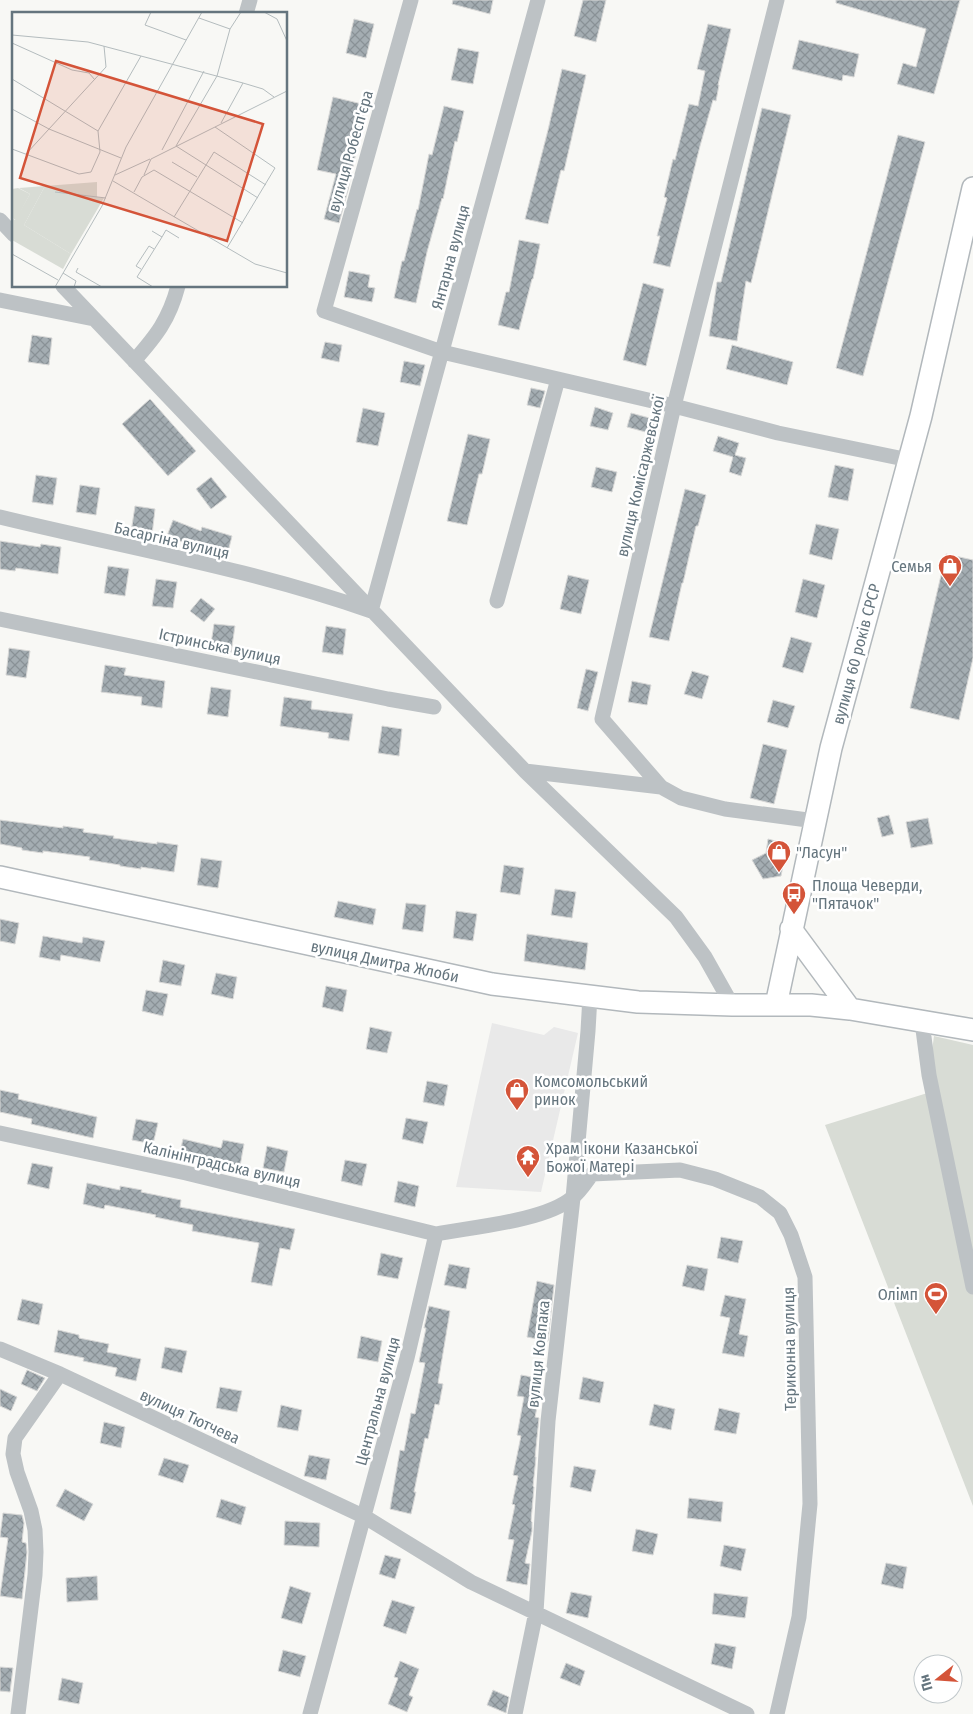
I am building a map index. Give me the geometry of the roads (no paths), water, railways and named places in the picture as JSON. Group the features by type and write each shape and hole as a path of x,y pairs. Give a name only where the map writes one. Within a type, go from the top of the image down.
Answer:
{"main road":[{"name":"вулиця 60 років СРСР","path":"776,1005 831,748 921,416 973,188"},
{"name":"вулиця Дмитра Жлоби","path":"0,877 492,984 638,1002 812,1005 973,1030"},
{"path":"791,929 850,1010"}],"street":[{"name":"вулиця Робесп'єра","path":"411,0 324,312 442,352"},
{"name":"Янтарна вулиця","path":"372,611 538,0"},
{"name":"вулиця Комісаржевської","path":"778,0 674,406 602,719 661,787 681,798 725,809 815,821"},
{"path":"0,220 12,233"},
{"path":"65,288 525,772 676,917 704,957 732,1005"},
{"path":"134,361 157,335 166,318 177,288"},
{"path":"0,300 94,319"},
{"path":"442,352 674,406 778,433 909,460"},
{"path":"497,601 558,379"},
{"name":"Басаргіна вулиця","path":"0,517 210,565 336,598 372,611"},
{"name":"Істринська вулиця","path":"0,619 434,707"},
{"path":"525,772 661,787"},
{"name":"вулиця Ковпака","path":"515,1714 536,1612 548,1421 573,1198 590,996"},
{"path":"922,1022 929,1075 973,1287"},
{"name":"Калінінградська вулиця","path":"0,1133 186,1172 436,1234"},
{"name":"Териконна вулиця","path":"573,1198 592,1174 680,1170 715,1179 760,1197 780,1213 791,1235 805,1277 810,1504 799,1616 777,1714"},
{"path":"436,1234 533,1217 558,1208 573,1198"},
{"name":"Центральна вулиця","path":"310,1714 407,1358 436,1234"},
{"name":"вулиця Тютчева","path":"0,1349 60,1374 364,1517 471,1582 747,1714"},
{"path":"18,1714 35,1575 36,1552 35,1530 31,1510 13,1454 15,1438 60,1374"}],"place":[{"name":"Семья","path":"950,587"},
{"name":"\"Ласун\"","path":"779,873"},
{"name":"Площа Чеверди, \"Пятачок\"","path":"794,915"},
{"name":"Комсомольський ринок","path":"517,1111"},
{"name":"Храм ікони Казанської Божої Матері","path":"528,1178"},
{"name":"Олімп","path":"936,1315"}]}
